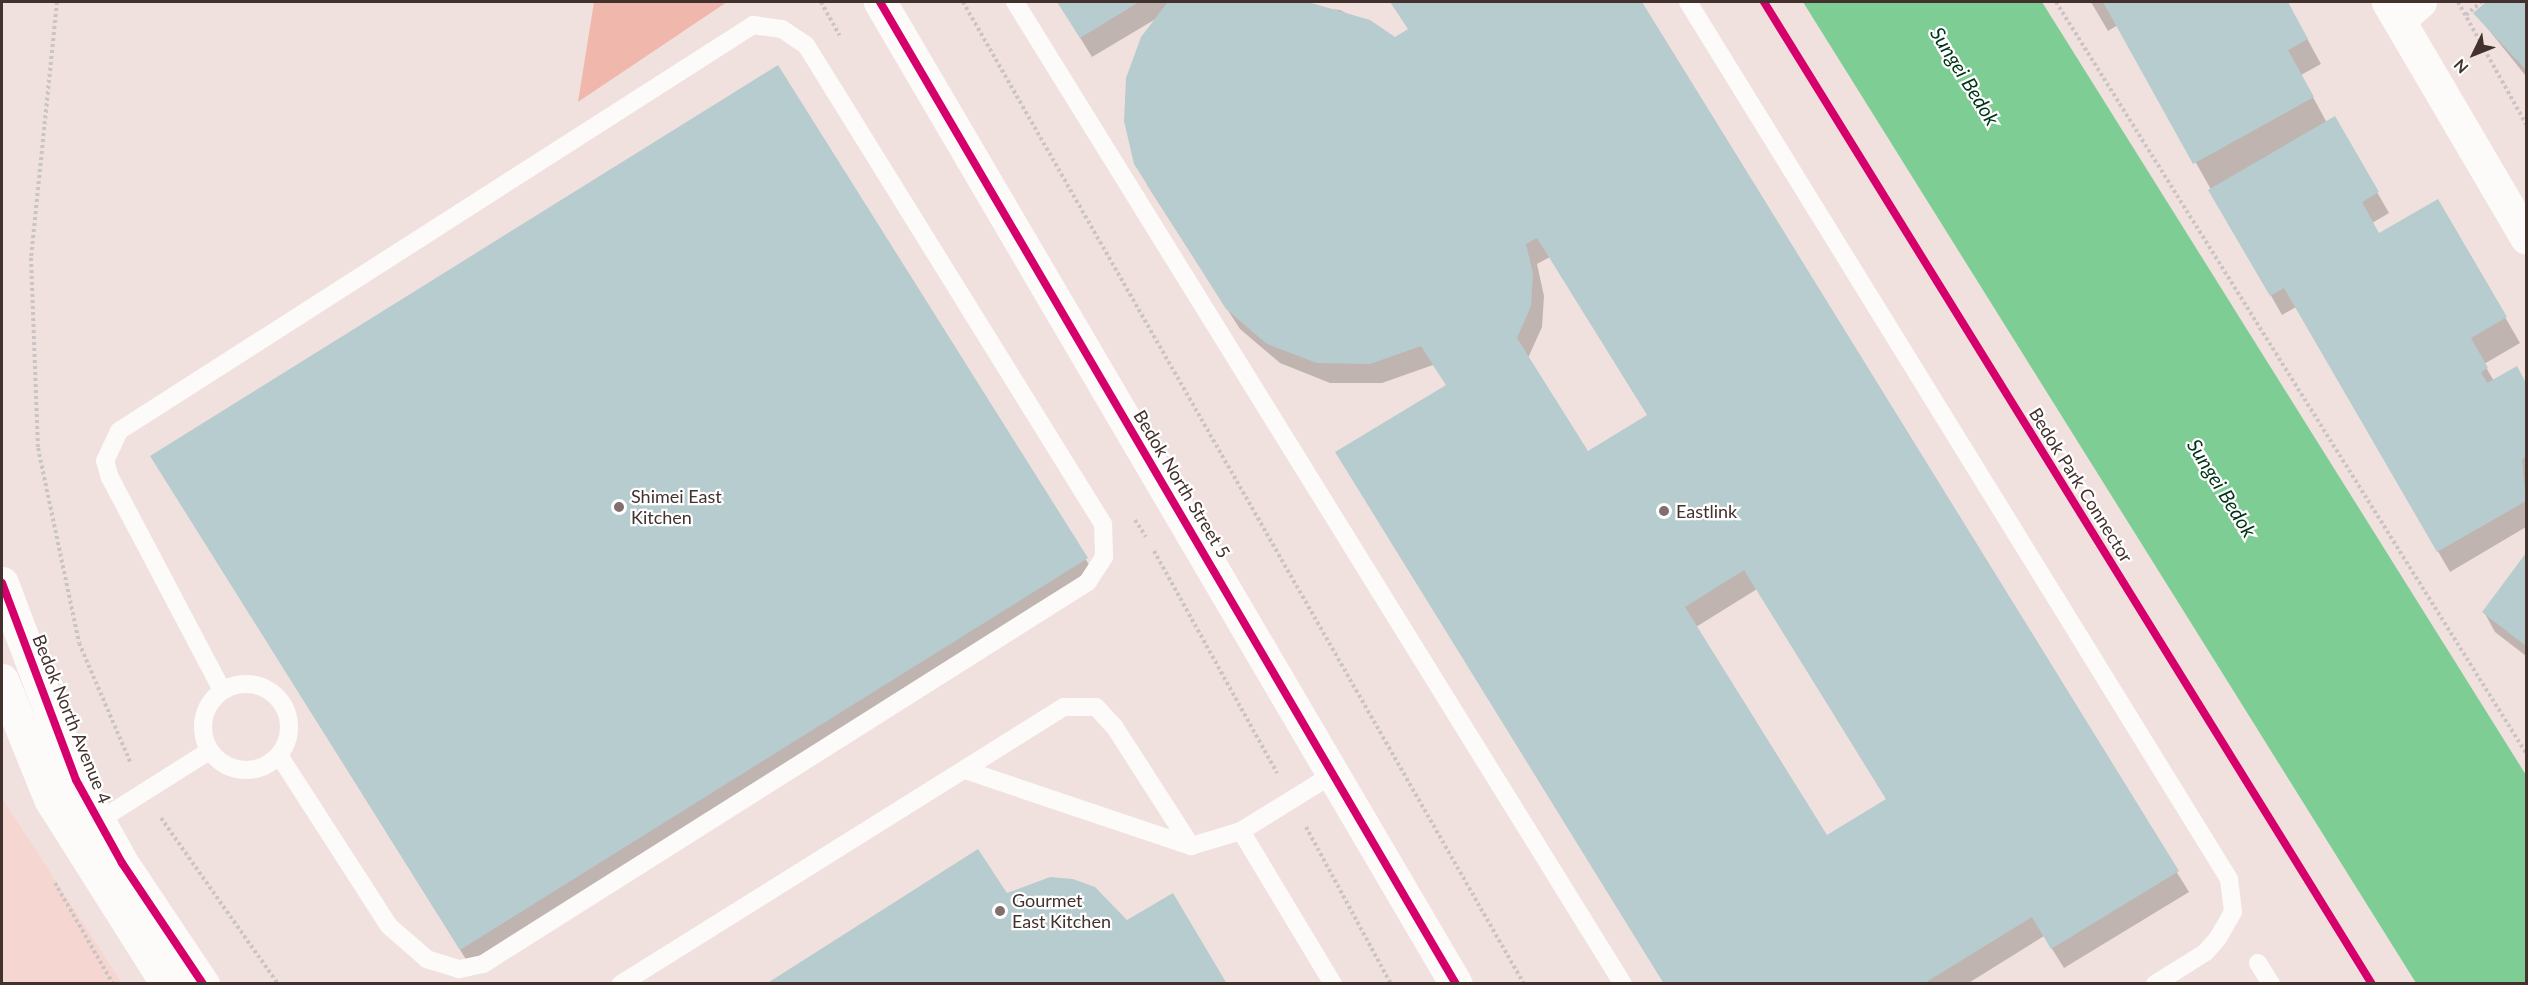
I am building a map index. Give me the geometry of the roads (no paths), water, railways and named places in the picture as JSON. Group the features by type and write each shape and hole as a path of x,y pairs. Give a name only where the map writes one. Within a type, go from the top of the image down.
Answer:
{"street":[{"name":"Bedok North Street 5","path":"880,2 1335,772 1456,984"},
{"path":"2402,8 2526,237"},
{"name":"Bedok North Avenue 4","path":"2,583 76,780 85,829 203,984"},
{"name":"Bedok North Avenue 4","path":"2,680 85,829 167,984"}],"lane":[{"path":"1015,2 1623,984"},
{"path":"1688,2 2229,879 2232,912 2218,938 2206,952 2155,984"},
{"path":"222,690 110,478 105,461 119,431 753,26 782,29 806,45 1103,524 1104,557 1088,582 483,964 459,969 427,958 389,926 279,755"},
{"path":"242,684 262,686 279,698 288,717 288,737 279,755 263,767 243,771 224,764 209,750 202,729 207,707 222,690 242,684"},
{"path":"621,984 968,771 1064,707 1096,707 1191,846"},
{"path":"85,829 209,750"},
{"path":"968,771 1191,846 1241,831 1335,772"},
{"path":"1241,831 1334,984"},
{"path":"2258,963 2271,984"}],"water":[{"name":"Sungei Bedok","path":"1803,2 2042,2 2526,775 2526,983 2416,983"}],"place":[{"name":"Shimei East Kitchen","path":"619,507"},
{"name":"Eastlink","path":"1664,511"},
{"name":"Gourmet East Kitchen","path":"1000,911"}]}
